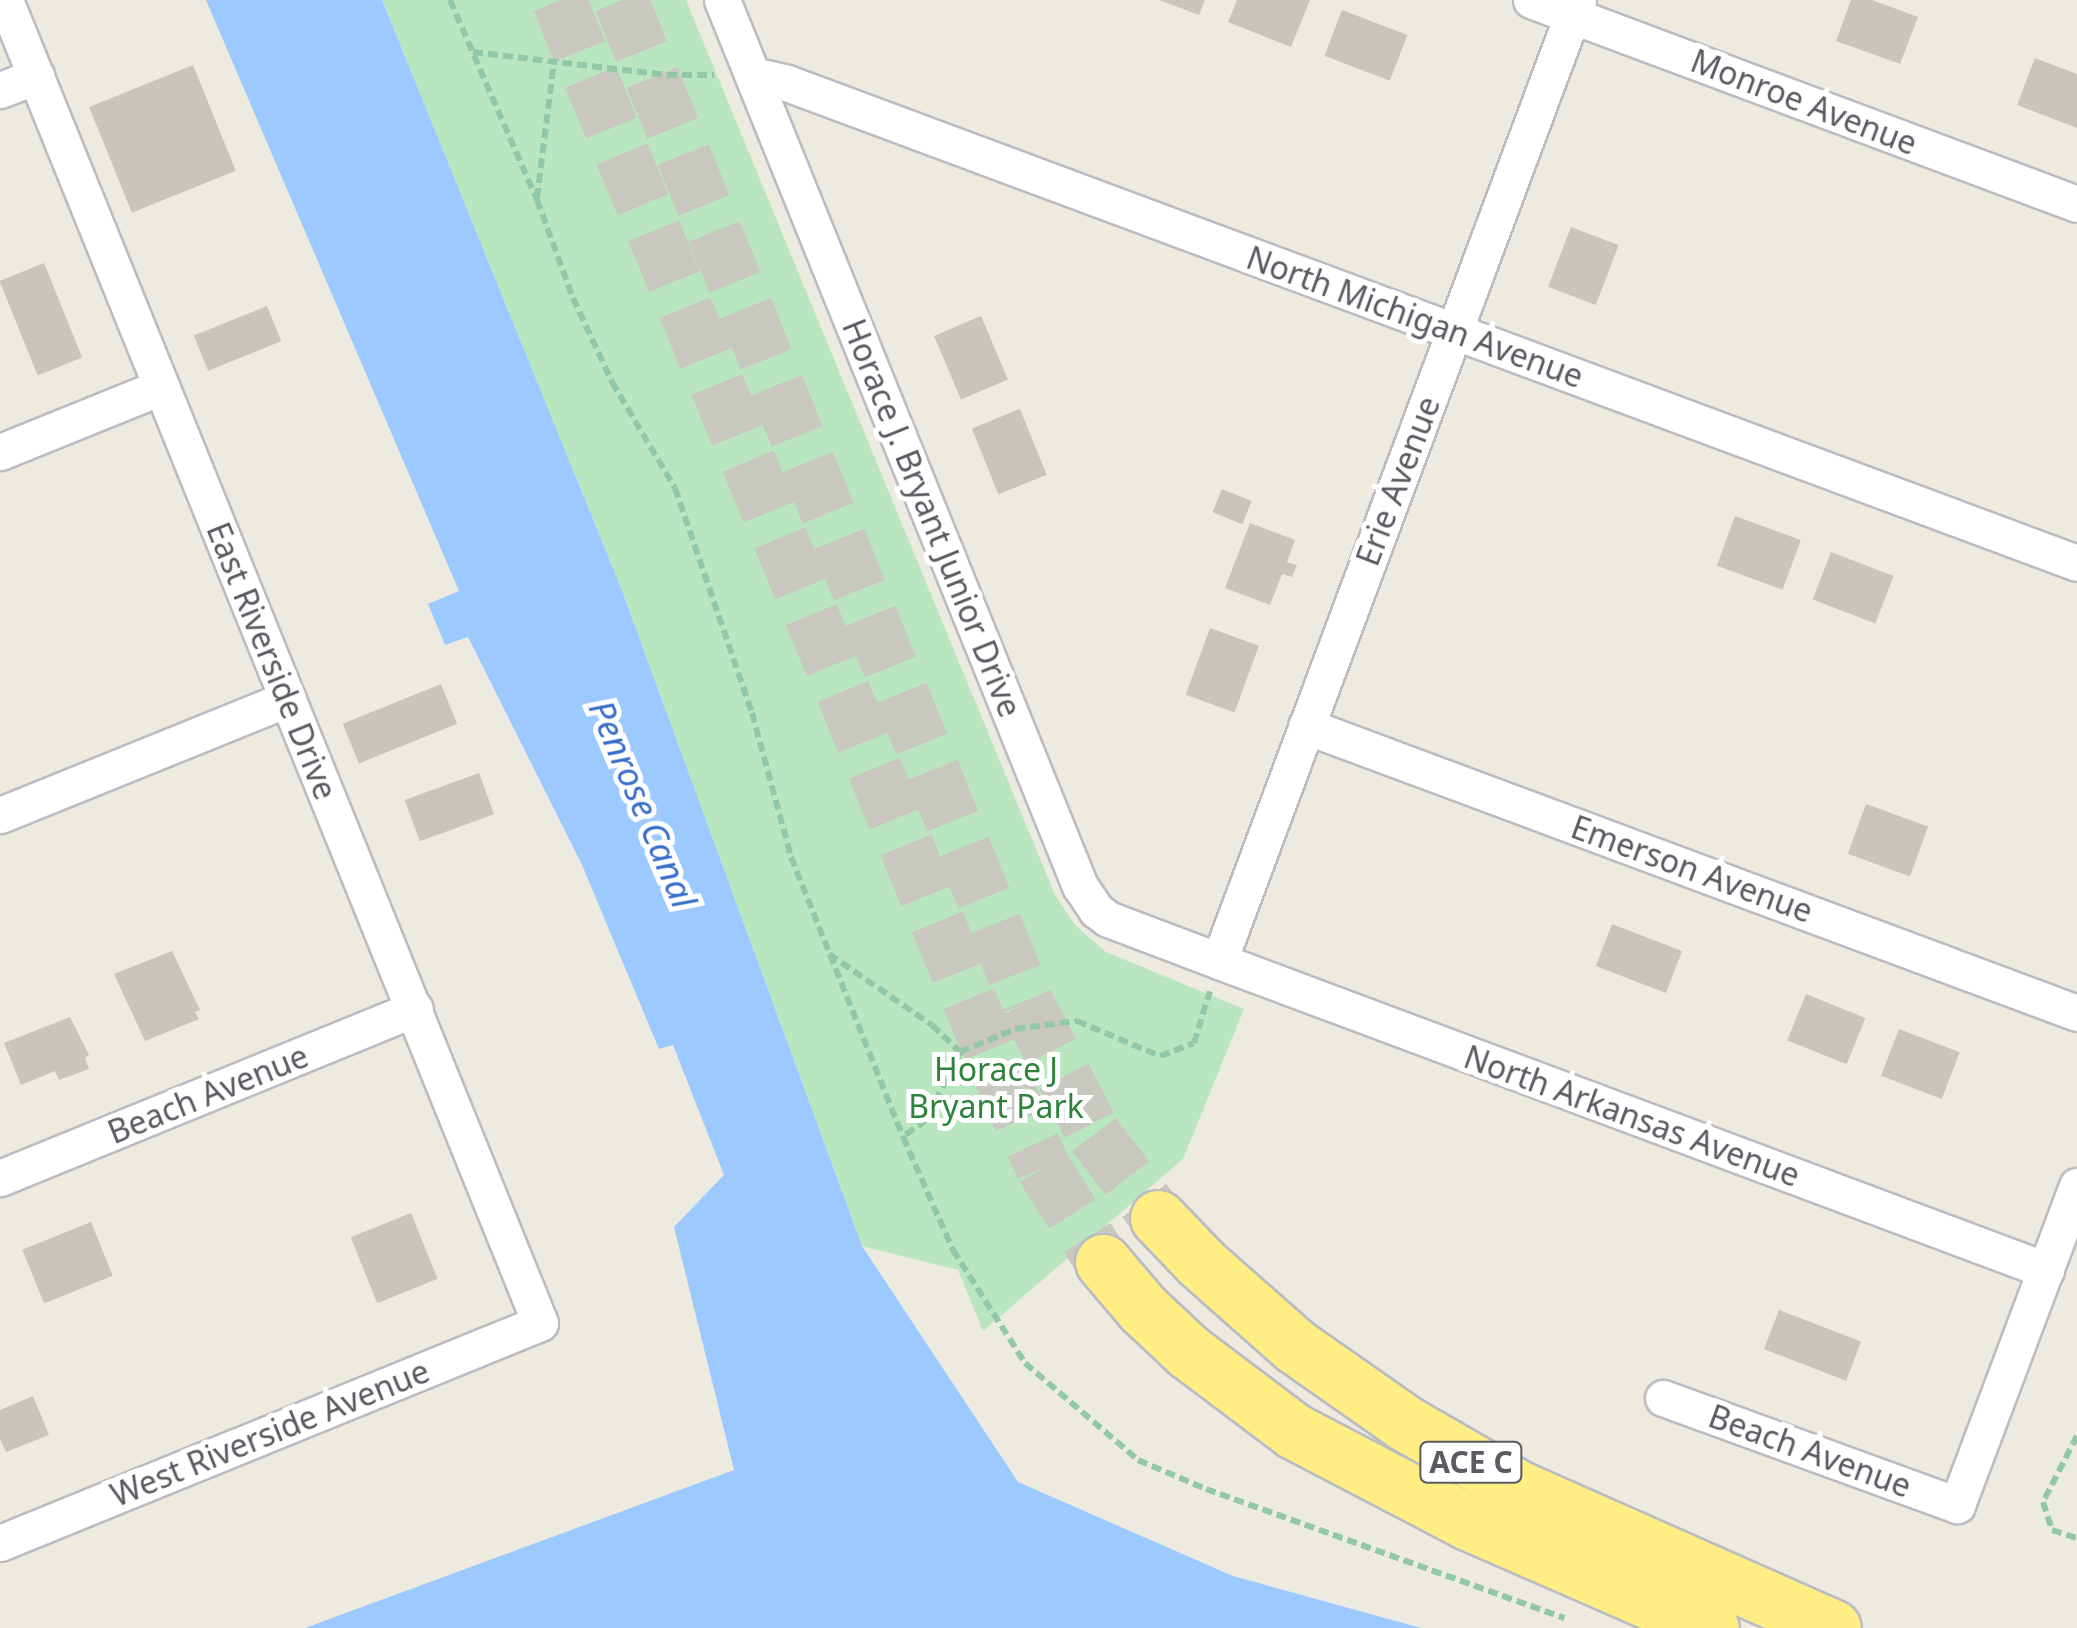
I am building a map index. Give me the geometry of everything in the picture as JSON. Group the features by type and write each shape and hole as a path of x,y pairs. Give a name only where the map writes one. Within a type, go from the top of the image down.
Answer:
{"highway":[{"name":"ACE C","path":"1158,1218 1200,1262 1295,1346 1405,1423 1520,1489 1833,1628"},
{"name":"ACE C","path":"1103,1262 1144,1310 1189,1352 1294,1431 1440,1509 1711,1628"}],"street":[{"name":"East Riverside Drive","path":"4,0 540,1323"},
{"name":"Horace J. Bryant Junior Drive","path":"722,0 1088,899 1108,918 1219,961"},
{"name":"Monroe Avenue","path":"1531,0 1575,8 2077,204"},
{"name":"Erie Avenue","path":"1219,961 1575,8"},
{"name":"North Michigan Avenue","path":"753,75 806,90 2077,563"},
{"path":"0,90 36,76"},
{"path":"0,452 161,387"},
{"path":"0,815 287,698"},
{"name":"Emerson Avenue","path":"1306,726 2077,1013"},
{"name":"North Arkansas Avenue","path":"1219,961 2046,1270"},
{"name":"Beach Avenue","path":"0,1178 415,1009"},
{"path":"2046,1270 2077,1186"},
{"name":"Beach Avenue","path":"1664,1398 1958,1504 2046,1270"},
{"name":"West Riverside Avenue","path":"0,1543 540,1323"}],"path":[{"path":"450,0 537,200 573,298 612,382 675,488 752,713 791,856 904,1138 953,1250 1025,1363 1138,1460 1206,1489 1575,1622"},
{"path":"471,52 667,75 753,75"},
{"path":"537,200 554,61"},
{"path":"829,954 932,1024 960,1052"},
{"path":"904,1138 926,1120 960,1052 1015,1028 1077,1021 1160,1056 1194,1043 1219,961"},
{"path":"2077,1436 2054,1474 2043,1502 2052,1530 2077,1538"}],"green space":[{"name":"Horace J Bryant Park","path":"382,0 686,0 1055,895 1075,925 1106,952 1244,1009 1183,1159 983,1331 958,1270 862,1246 621,588"}],"water":[{"name":"Penrose Canal","path":"206,0 382,0 621,588 862,1246 1018,1482 1233,1576 1421,1628 305,1628 734,1470 674,1227 724,1175 673,1045 659,1049 582,865 468,637 445,645 428,604 459,591"}],"building":[{"path":"1159,0 1205,0 1199,15"},
{"path":"1237,0 1310,0 1291,47 1228,22"},
{"path":"1851,0 1872,0 1918,17 1900,64 1836,41"},
{"path":"1342,10 1407,35 1390,81 1324,56"},
{"path":"2035,58 2077,74 2077,128 2017,105"},
{"path":"193,65 236,171 132,213 89,107"},
{"path":"1571,227 1619,245 1596,305 1548,287"},
{"path":"44,263 82,358 38,376 0,281"},
{"path":"267,306 281,341 208,371 194,336"},
{"path":"981,316 1008,380 961,399 934,336"},
{"path":"1020,409 1047,475 998,494 972,428"},
{"path":"1222,489 1252,501 1242,524 1213,512"},
{"path":"1735,516 1801,540 1783,590 1717,566"},
{"path":"1250,523 1295,540 1287,562 1297,565 1292,577 1282,574 1270,605 1225,588"},
{"path":"1831,552 1894,576 1875,624 1813,600"},
{"path":"1210,628 1259,646 1235,713 1186,695"},
{"path":"441,684 457,724 359,764 343,724"},
{"path":"479,773 494,814 420,841 405,800"},
{"path":"1866,804 1928,827 1910,876 1848,854"},
{"path":"1612,924 1682,951 1666,993 1596,966"},
{"path":"172,951 200,1010 195,1012 199,1019 145,1041 114,974"},
{"path":"1806,994 1865,1018 1847,1064 1787,1040"},
{"path":"70,1017 89,1055 85,1058 89,1069 59,1080 55,1071 21,1085 4,1043"},
{"path":"1899,1029 1960,1052 1942,1099 1881,1076"},
{"path":"411,1213 438,1279 377,1303 351,1237"},
{"path":"91,1222 113,1276 44,1303 22,1250"},
{"path":"1779,1310 1861,1342 1846,1381 1764,1349"},
{"path":"33,1396 49,1435 6,1452 0,1439 0,1410"}],"tunnel":[{"path":"559,0 998,1069 1043,1167 1103,1262"},
{"path":"621,0 1026,1002 1094,1134 1158,1218"}]}
